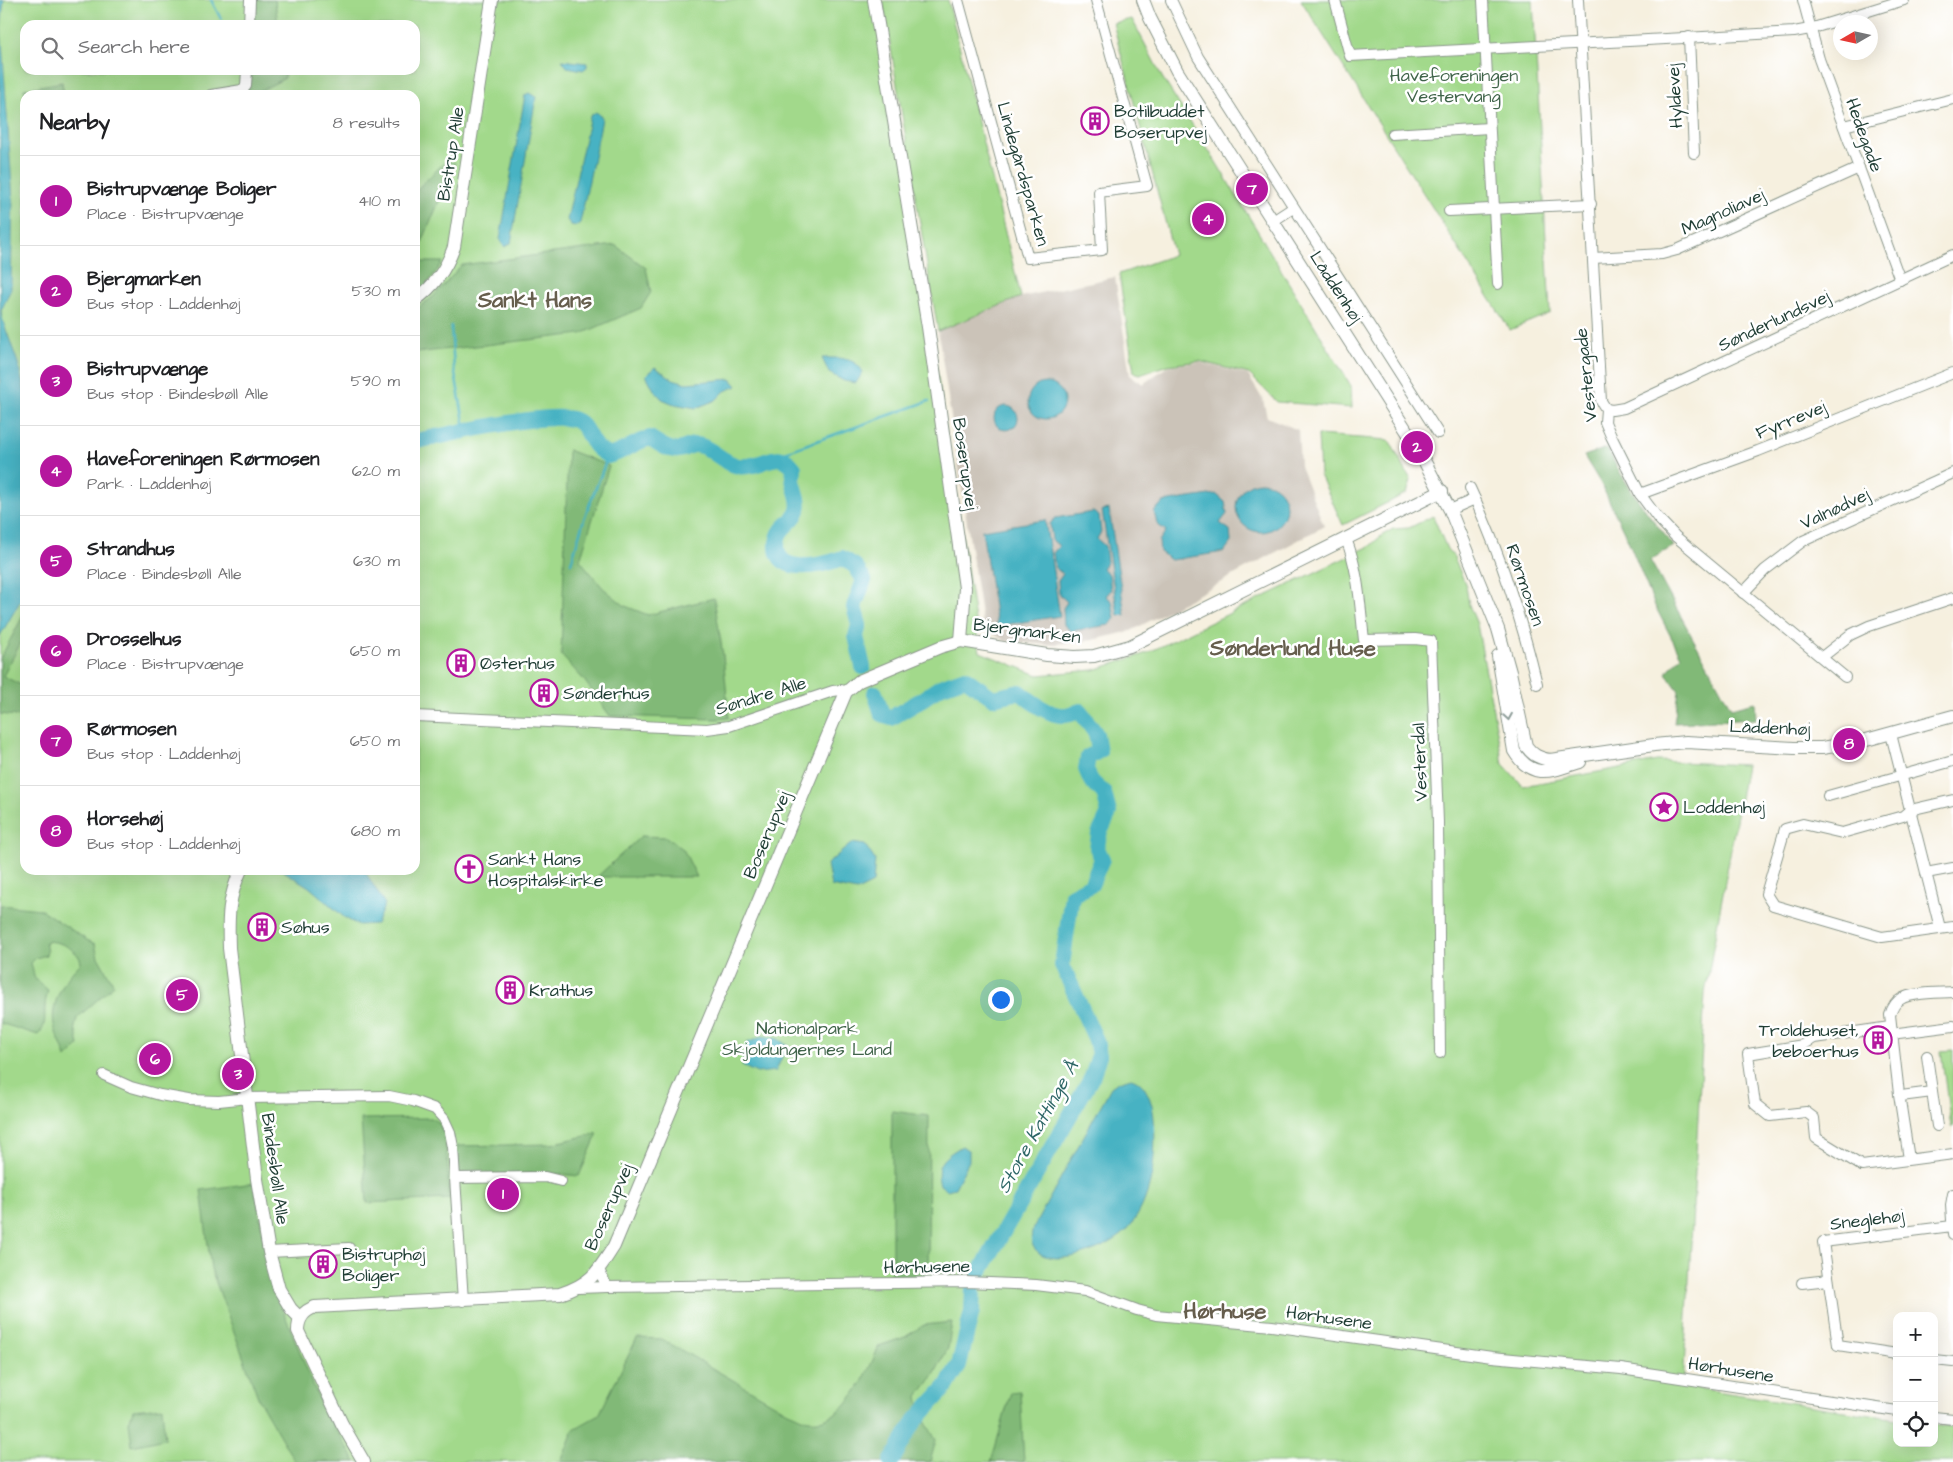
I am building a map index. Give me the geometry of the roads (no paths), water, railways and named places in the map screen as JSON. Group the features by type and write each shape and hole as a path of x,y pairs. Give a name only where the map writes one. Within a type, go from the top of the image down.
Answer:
{"street":[{"path":"249,20 250,0"},
{"name":"Bistrup Alle","path":"420,296 438,280 448,265 454,246 492,0"},
{"name":"Boserupvej","path":"874,0 928,327 965,588 961,642"},
{"name":"Lindegårdsparken","path":"958,0 1028,258 1102,250 1099,192 1147,186 1096,0"},
{"name":"Låddenhøj","path":"1143,0 1177,71 1417,447 1442,491 1486,600 1502,675 1514,751 1527,767 1537,772 1549,772 1613,752 1686,742 1822,748 1859,742 1953,716"},
{"path":"1170,0 1198,57 1438,433"},
{"path":"1335,0 1350,56 1794,32 1810,29 1904,0"},
{"path":"1483,0 1498,284"},
{"name":"Vestergade","path":"1578,0 1602,401 1606,409 1605,422 1624,465 1640,494 1657,517 1675,536 1845,677"},
{"name":"Hedegade","path":"1803,0 1819,59 1900,280"},
{"name":"Hyldevej","path":"1689,37 1694,153"},
{"path":"242,90 246,86 247,75"},
{"path":"1844,126 1953,99"},
{"path":"1392,134 1489,128"},
{"name":"Magnoliavej","path":"1593,258 1662,254 1677,250 1859,168"},
{"path":"1449,211 1591,204"},
{"path":"1272,221 1293,208"},
{"name":"Sønderlundsvej","path":"1606,409 1624,408 1953,255"},
{"name":"Fyrrevej","path":"1640,494 1758,451 1953,373"},
{"name":"Valnødvej","path":"1743,593 1766,570 1803,542 1953,473"},
{"name":"Rørmosen","path":"1470,488 1494,543 1514,600 1537,684"},
{"name":"Bjergmarken","path":"961,642 1047,655 1085,656 1113,652 1130,646 1442,491"},
{"path":"1450,510 1475,499"},
{"name":"Vesterdal","path":"1346,539 1351,552 1358,589 1364,640 1415,639 1431,641 1438,822 1440,1053"},
{"path":"1822,657 1850,635 1869,626 1953,598"},
{"path":"846,692 859,681 940,647 961,642"},
{"name":"Søndre Alle","path":"420,716 707,729 729,726 833,691 840,690 846,692"},
{"name":"Boserupvej","path":"300,1318 307,1310 316,1307 463,1301 560,1294 578,1288 599,1270 614,1246 846,692"},
{"path":"1891,734 1940,928"},
{"path":"1828,796 1953,761"},
{"path":"1953,800 1910,810 1903,816 1842,833 1802,824 1785,829 1766,894 1773,905 1882,936 1953,927"},
{"path":"1926,873 1953,868"},
{"name":"Bindesbøll Alle","path":"238,875 233,886 228,913 229,948 258,1179 269,1252 278,1289 291,1309 300,1318"},
{"path":"1909,1159 1890,1015 1893,1006 1907,996 1953,992"},
{"path":"1953,1026 1814,1038 1803,1045 1748,1054 1755,1104 1770,1116 1806,1112 1814,1118 1816,1138 1862,1166 1953,1154"},
{"path":"1927,1056 1936,1126"},
{"path":"104,1075 131,1087 179,1098 218,1101 248,1098 389,1096 413,1101 435,1109 444,1119 450,1132 453,1147 463,1301"},
{"path":"1901,1096 1932,1092"},
{"path":"454,1178 545,1177 561,1181"},
{"name":"Sneglehøj","path":"1893,1353 1838,1345 1823,1242 1953,1230 1951,1205 1953,1194"},
{"path":"269,1252 349,1248"},
{"path":"599,1270 607,1287"},
{"path":"1802,1283 1828,1280"},
{"name":"Hørhusene","path":"578,1288 967,1282 1036,1285 1085,1291 1156,1315 1272,1326 1492,1357 1621,1369 1893,1410"},
{"path":"300,1318 298,1331 342,1424 364,1462"},
{"path":"1938,1360 1953,1362"},
{"path":"1938,1417 1953,1419"}],"water":[{"path":"0,0 4,0 1,28 13,200 11,289 1,311 20,372 20,602 0,636"},
{"path":"562,60 587,63 587,67 583,70 567,67"},
{"path":"529,93 536,97 511,243 505,247 500,239 525,95"},
{"path":"596,112 602,117 601,124 580,223 576,226 571,225 567,220 590,116"},
{"path":"822,358 845,359 855,363 863,372 856,383 844,381 829,373"},
{"path":"655,367 673,379 686,383 731,379 737,386 725,391 716,400 696,408 674,404 662,399 654,390 646,375"},
{"path":"1046,383 1053,384 1059,388 1063,394 1063,408 1059,414 1053,418 1046,419 1039,418 1033,414 1029,408 1028,401 1029,394 1033,388 1039,384"},
{"path":"1006,406 1011,407 1017,413 1017,423 1011,429 1006,430 1001,429 995,423 994,418 995,413 1001,407"},
{"path":"1261,482 1270,484 1281,493 1286,507 1284,516 1275,527 1261,532 1252,530 1241,521 1236,507 1238,498 1247,487"},
{"path":"1216,494 1225,502 1227,514 1220,523 1230,530 1231,542 1224,552 1171,560 1160,552 1159,541 1166,531 1157,524 1154,512 1163,502"},
{"path":"1109,509 1125,615 1118,616 1102,510"},
{"path":"1093,512 1099,516 1101,532 1097,539 1105,546 1107,562 1102,568 1109,574 1111,590 1106,596 1112,601 1115,618 1110,625 1071,631 1064,625 1063,608 1067,602 1059,594 1058,581 1063,574 1055,568 1053,553 1059,546 1052,540 1050,524 1055,518"},
{"path":"1045,520 1060,616 997,626 982,530"},
{"path":"852,843 865,845 875,860 873,883 857,891 831,886 827,864"},
{"path":"290,875 367,875 385,904 376,924 358,925 345,918 309,887"},
{"path":"763,1036 778,1039 787,1045 776,1071 757,1073 742,1066 747,1043"},
{"path":"1131,1078 1137,1080 1145,1089 1151,1101 1154,1119 1155,1148 1151,1178 1142,1207 1126,1231 1118,1238 1095,1250 1067,1257 1054,1258 1043,1255 1032,1244 1033,1228 1111,1087 1118,1082"},
{"path":"962,1146 969,1151 969,1161 955,1188 947,1190 940,1185 938,1171 942,1161"}],"waterway":[{"path":"211,0 221,19"},
{"path":"451,326 454,368 466,432"},
{"path":"780,457 788,451 929,401"},
{"name":"Store Kattinge Å","path":"420,440 522,421 562,418 579,422 596,447 608,456 650,438 671,450 679,450 695,445 701,446 738,466 755,465 775,458 788,461 794,468 793,479 799,506 794,518 780,534 777,550 781,559 789,564 810,566 842,558 855,566 864,580 854,607 859,625 856,636 863,667"},
{"path":"571,563 584,519 608,456"},
{"name":"Store Kattinge Å","path":"875,693 882,714 891,718 940,687 965,678 993,698 1020,692 1035,704 1053,714 1067,715 1080,711 1096,734 1099,751 1088,757 1086,769 1091,781 1104,793 1109,813 1099,834 1097,848 1102,859 1091,885 1072,895 1062,965 1096,1040 1099,1055 1092,1077 979,1274"},
{"name":"Store Kattinge Å","path":"891,1462 915,1421 946,1387 959,1365 972,1311 973,1288"}],"place":[{"name":"Botilbuddet Boserupvej","path":"1095,121"},
{"name":"Rørmosen","path":"1252,189"},
{"name":"Haveforeningen Rørmosen","path":"1208,219"},
{"name":"Bjergmarken","path":"1417,447"},
{"name":"Østerhus","path":"461,663"},
{"name":"Sønderhus","path":"544,693"},
{"name":"Horsehøj","path":"1849,744"},
{"name":"Loddenhøj","path":"1664,807"},
{"name":"Sankt Hans Hospitalskirke","path":"469,869"},
{"name":"Søhus","path":"262,927"},
{"name":"Krathus","path":"510,990"},
{"name":"Strandhus","path":"182,995"},
{"name":"Troldehuset, beboerhus","path":"1878,1040"},
{"name":"Drosselhus","path":"155,1059"},
{"name":"Bistrupvænge","path":"238,1074"},
{"name":"Bistrupvænge Boliger","path":"503,1194"},
{"name":"Bistruphøj Boliger","path":"323,1264"}],"district":[{"name":"Sankt Hans","path":"535,300"},
{"name":"Sønderlund Huse","path":"1293,648"},
{"name":"Hørhuse","path":"1225,1311"}],"park label":[{"name":"Haveforeningen Vestervang","path":"1454,85"},
{"name":"Nationalpark Skjoldungernes Land","path":"807,1038"}]}
